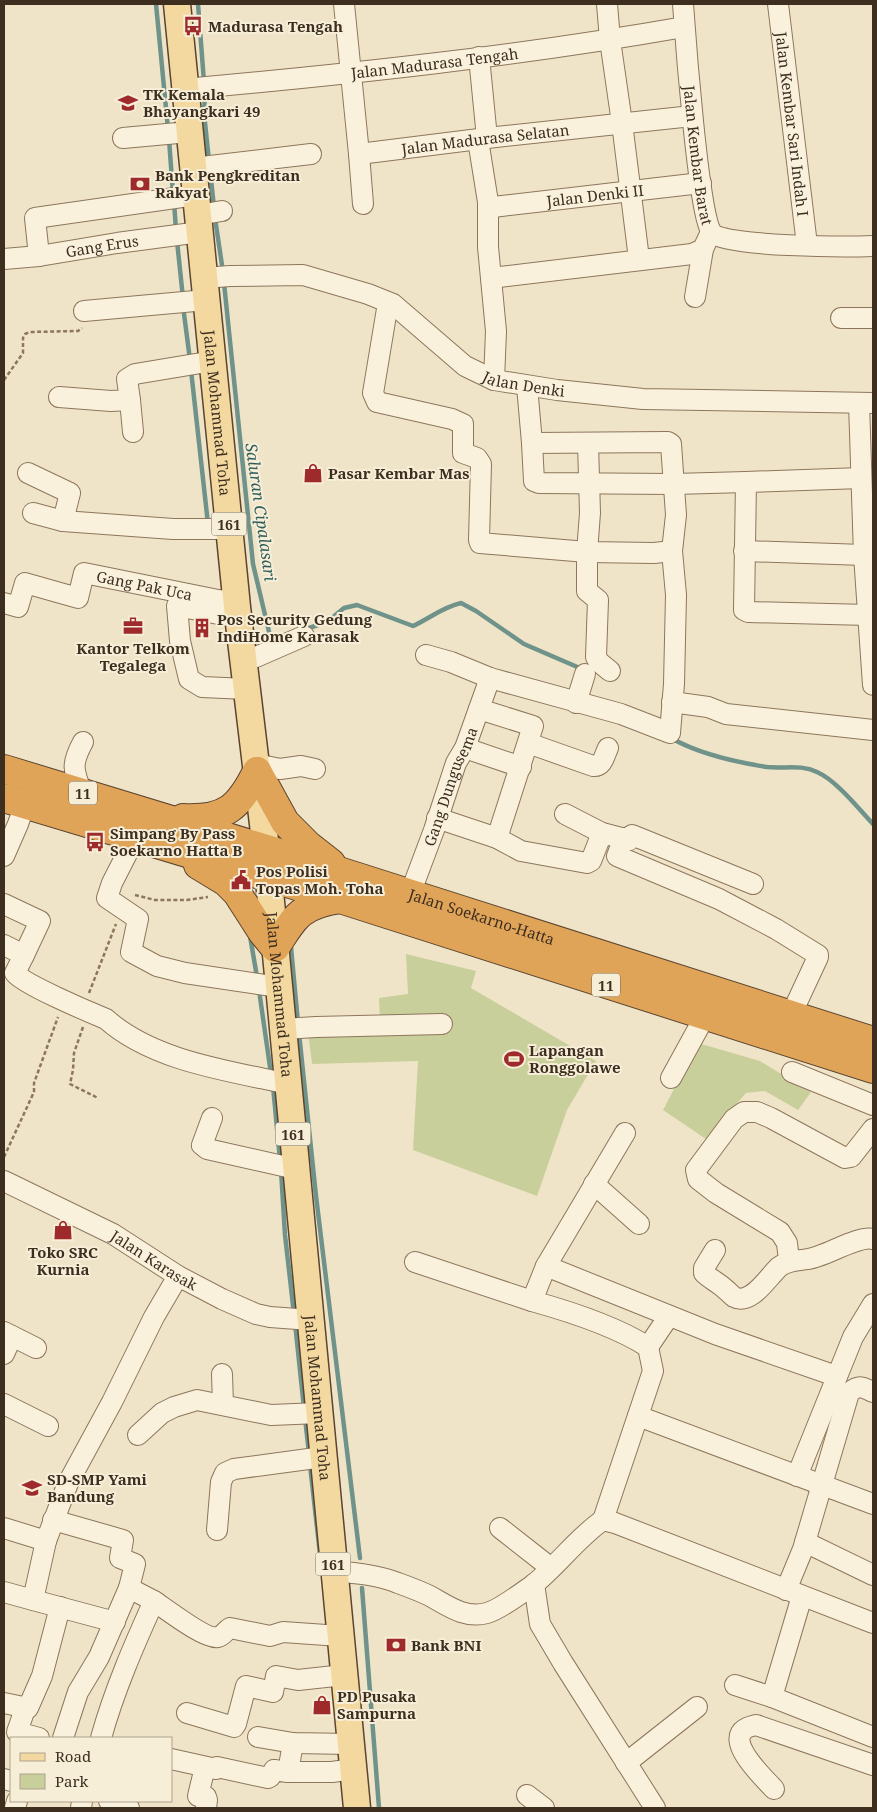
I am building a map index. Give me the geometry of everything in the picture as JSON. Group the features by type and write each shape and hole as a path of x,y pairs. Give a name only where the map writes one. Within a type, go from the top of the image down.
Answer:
{"highway":[{"path":"163,817 198,819 215,817 224,813 242,797 256,768"},
{"path":"256,768 285,822 308,845 342,872"},
{"name":"Jalan Soekarno-Hatta","path":"4,769 342,872 873,1041"},
{"name":"Jalan Soekarno-Hatta","path":"14,801 340,899 873,1068"},
{"path":"148,841 212,873 237,893 262,932 275,948 290,924 304,910 322,902 340,899"}],"main road":[{"name":"Jalan Mohammad Toha","path":"176,4 193,168 204,213 215,283 213,361 243,658 266,849 356,1808"}],"street":[{"path":"344,4 364,204"},
{"path":"607,4 639,260"},
{"name":"Jalan Kembar Barat","path":"682,4 692,116 707,241 720,237 744,242 873,246"},
{"name":"Jalan Kembar Sari Indah I","path":"778,4 807,245"},
{"name":"Jalan Madurasa Tengah","path":"185,89 350,74 479,58 610,40 684,27"},
{"path":"479,58 483,139 489,204 488,247 496,331 494,380"},
{"name":"Jalan Madurasa Selatan","path":"359,154 692,116"},
{"path":"122,138 189,132"},
{"path":"193,168 310,154"},
{"name":"Jalan Denki II","path":"489,204 701,183"},
{"path":"39,256 34,218 204,213"},
{"name":"Gang Erus","path":"4,259 39,256 117,243 204,213"},
{"path":"491,278 692,254 707,241"},
{"path":"695,297 707,241"},
{"name":"Jalan Denki","path":"84,311 215,283 303,275 368,294 393,304 466,366 494,380 527,386 643,399 866,403"},
{"path":"388,303 374,393 375,399 377,402 452,419 463,424 463,453 477,458 481,464 480,543 587,552 654,553 672,551"},
{"path":"841,318 873,318"},
{"path":"133,432 127,379 134,374 213,361"},
{"path":"527,386 536,482 561,484 589,482 674,484 861,478"},
{"path":"59,397 111,401 130,400"},
{"path":"866,403 861,478 873,685"},
{"path":"426,655 450,662 490,678 621,714 670,733 676,595 672,551 676,515 670,443 532,443"},
{"path":"588,443 590,513 587,591 598,600 596,657 598,662 610,671"},
{"path":"28,473 70,493 63,521"},
{"path":"746,482 744,610 748,612 868,615"},
{"path":"33,513 63,521 173,529 230,530"},
{"path":"744,551 864,555"},
{"name":"Gang Pak Uca","path":"4,603 18,607 24,583 78,598 84,573 218,600 238,610"},
{"path":"238,610 177,606 180,641 189,679 202,687 247,689"},
{"path":"243,658 256,656 304,636"},
{"path":"579,704 585,674"},
{"name":"Gang Dungusema","path":"410,894 456,763 465,748 490,678"},
{"path":"672,702 708,707 726,714 873,730"},
{"path":"479,709 532,726 521,767 497,838"},
{"path":"82,793 74,772 75,756 83,742"},
{"path":"528,743 598,767 608,748"},
{"path":"465,748 521,767"},
{"path":"256,768 302,766 315,769"},
{"path":"4,856 18,824 14,801"},
{"path":"565,814 602,833 629,840 632,835 746,881 727,903"},
{"path":"437,818 497,838 521,851 587,863 591,861 602,833"},
{"path":"624,838 617,856 727,903 776,929 818,955 790,1015"},
{"path":"148,841 112,883 107,898 126,901 139,920 131,952 157,966 185,973 279,987"},
{"path":"4,904 40,921 16,973 16,975 28,983 106,1020 115,1028 150,1047 194,1062 288,1084"},
{"path":"4,945 24,954"},
{"path":"671,1078 705,1016"},
{"path":"283,1029 442,1024"},
{"path":"792,1072 873,1105"},
{"path":"792,1260 788,1252 787,1243 780,1232 716,1193 698,1179 696,1170 734,1119 744,1112 757,1112 771,1118 845,1158 851,1156 873,1129"},
{"path":"212,1118 202,1145 207,1149 296,1169"},
{"path":"532,1301 546,1266 625,1133"},
{"name":"Jalan Karasak","path":"4,1181 112,1234 178,1276 222,1300 256,1314 311,1320"},
{"path":"594,1184 639,1224"},
{"path":"715,1250 704,1268 704,1273 735,1298 742,1298 752,1295 765,1284 779,1267 792,1260 809,1259 869,1238 873,1239"},
{"path":"334,1571 365,1574 397,1582 430,1596 457,1612 471,1614 487,1612 507,1602 534,1584 587,1532 603,1520 653,1370 648,1348 630,1335 415,1262"},
{"path":"546,1266 714,1334 836,1376"},
{"path":"33,1600 46,1541 68,1483 112,1402 154,1317 178,1276"},
{"path":"797,1476 853,1336 873,1304"},
{"path":"648,1348 669,1316"},
{"path":"6,1341 36,1348"},
{"path":"222,1374 223,1405"},
{"path":"772,1697 805,1542 849,1393 855,1388 862,1387 873,1392"},
{"path":"138,1435 162,1413 196,1400 270,1414 319,1413"},
{"path":"4,1404 48,1426"},
{"path":"638,1416 873,1504"},
{"path":"217,1530 221,1482 225,1473 234,1469 323,1456"},
{"path":"54,1520 124,1540 120,1558 136,1564 130,1588 115,1622 99,1657 78,1692 63,1737"},
{"path":"603,1520 873,1623"},
{"path":"4,1528 46,1541"},
{"path":"500,1528 551,1568"},
{"path":"805,1542 873,1575"},
{"path":"534,1584 540,1624 656,1808"},
{"path":"130,1588 154,1601 203,1633 216,1637 220,1637 230,1628 270,1636 283,1632 340,1636"},
{"path":"4,1592 115,1622"},
{"path":"103,1737 106,1720 154,1601"},
{"path":"36,1737 18,1732 25,1709 28,1708 42,1676 60,1607"},
{"path":"187,1713 234,1727 246,1686 273,1692 276,1676 298,1680 344,1675"},
{"path":"735,1685 772,1697 873,1737"},
{"path":"4,1703 25,1709"},
{"path":"626,1763 697,1707"},
{"path":"774,1789 748,1760 739,1742 740,1734 745,1728 756,1725 873,1765"},
{"path":"258,1738 293,1743 351,1756"},
{"path":"288,1772 293,1743"},
{"path":"172,1758 205,1767 216,1769 217,1767 268,1778 274,1770 288,1772 332,1772 351,1756"},
{"path":"205,1767 198,1796 206,1797 208,1800 206,1808"},
{"path":"527,1795 544,1808"},
{"path":"112,1802 129,1808"}],"path":[{"path":"4,380 24,353 23,338 25,334 30,332 78,331 83,327 81,315 84,311"},
{"path":"98,1098 71,1086 74,1053 85,1010 106,954 111,934 126,901 187,900 237,893"},
{"path":"4,1157 34,1092 34,1083 64,1000"}],"green space":[{"path":"406,954 476,971 471,988 596,1061 567,1110 537,1196 413,1150 418,1061 312,1064 307,1024 380,1022 379,998 408,994"},
{"path":"698,1043 760,1061 811,1092 798,1110 765,1091 746,1093 706,1139 663,1110"}],"waterway":[{"path":"156,4 168,129"},
{"name":"Saluran Cipalasari","path":"198,4 204,82"},
{"name":"Saluran Cipalasari","path":"205,92 204,113 209,161"},
{"path":"169,139 173,194"},
{"name":"Saluran Cipalasari","path":"210,170 214,207"},
{"path":"174,202 176,230"},
{"name":"Saluran Cipalasari","path":"215,218 223,272"},
{"path":"177,241 183,298"},
{"name":"Saluran Cipalasari","path":"224,283 253,564 270,636 280,638"},
{"path":"183,306 190,360"},
{"path":"191,370 208,524"},
{"name":"Saluran Cipalasari","path":"306,629 327,622 344,608 357,605 413,626 442,610 461,603 524,644 582,669"},
{"name":"Saluran Cipalasari","path":"671,738 693,749 730,760 767,767 799,767 817,772 840,788 873,824"},
{"path":"250,936 257,977"},
{"path":"291,947 298,1023"},
{"path":"259,990 271,1074"},
{"path":"299,1033 316,1196 360,1558"},
{"path":"273,1086 280,1160"},
{"path":"281,1170 285,1235 294,1314"},
{"path":"295,1323 304,1408"},
{"path":"305,1418 309,1453"},
{"path":"310,1465 320,1554"},
{"path":"362,1588 379,1808"}],"place":[{"name":"Madurasa Tengah","path":"193,26"},
{"name":"TK Kemala Bhayangkari 49","path":"128,103"},
{"name":"Bank Pengkreditan Rakyat","path":"140,184"},
{"name":"Pasar Kembar Mas","path":"313,473"},
{"name":"Kantor Telkom Tegalega","path":"133,626"},
{"name":"Pos Security Gedung IndiHome Karasak","path":"202,628"},
{"name":"Simpang By Pass Soekarno Hatta B","path":"95,842"},
{"name":"Pos Polisi Topas Moh. Toha","path":"241,880"},
{"name":"Lapangan Ronggolawe","path":"514,1059"},
{"name":"Toko SRC Kurnia","path":"63,1230"},
{"name":"SD-SMP Yami Bandung","path":"32,1488"},
{"name":"Bank BNI","path":"396,1645"},
{"name":"PD Pusaka Sampurna","path":"322,1705"}]}
